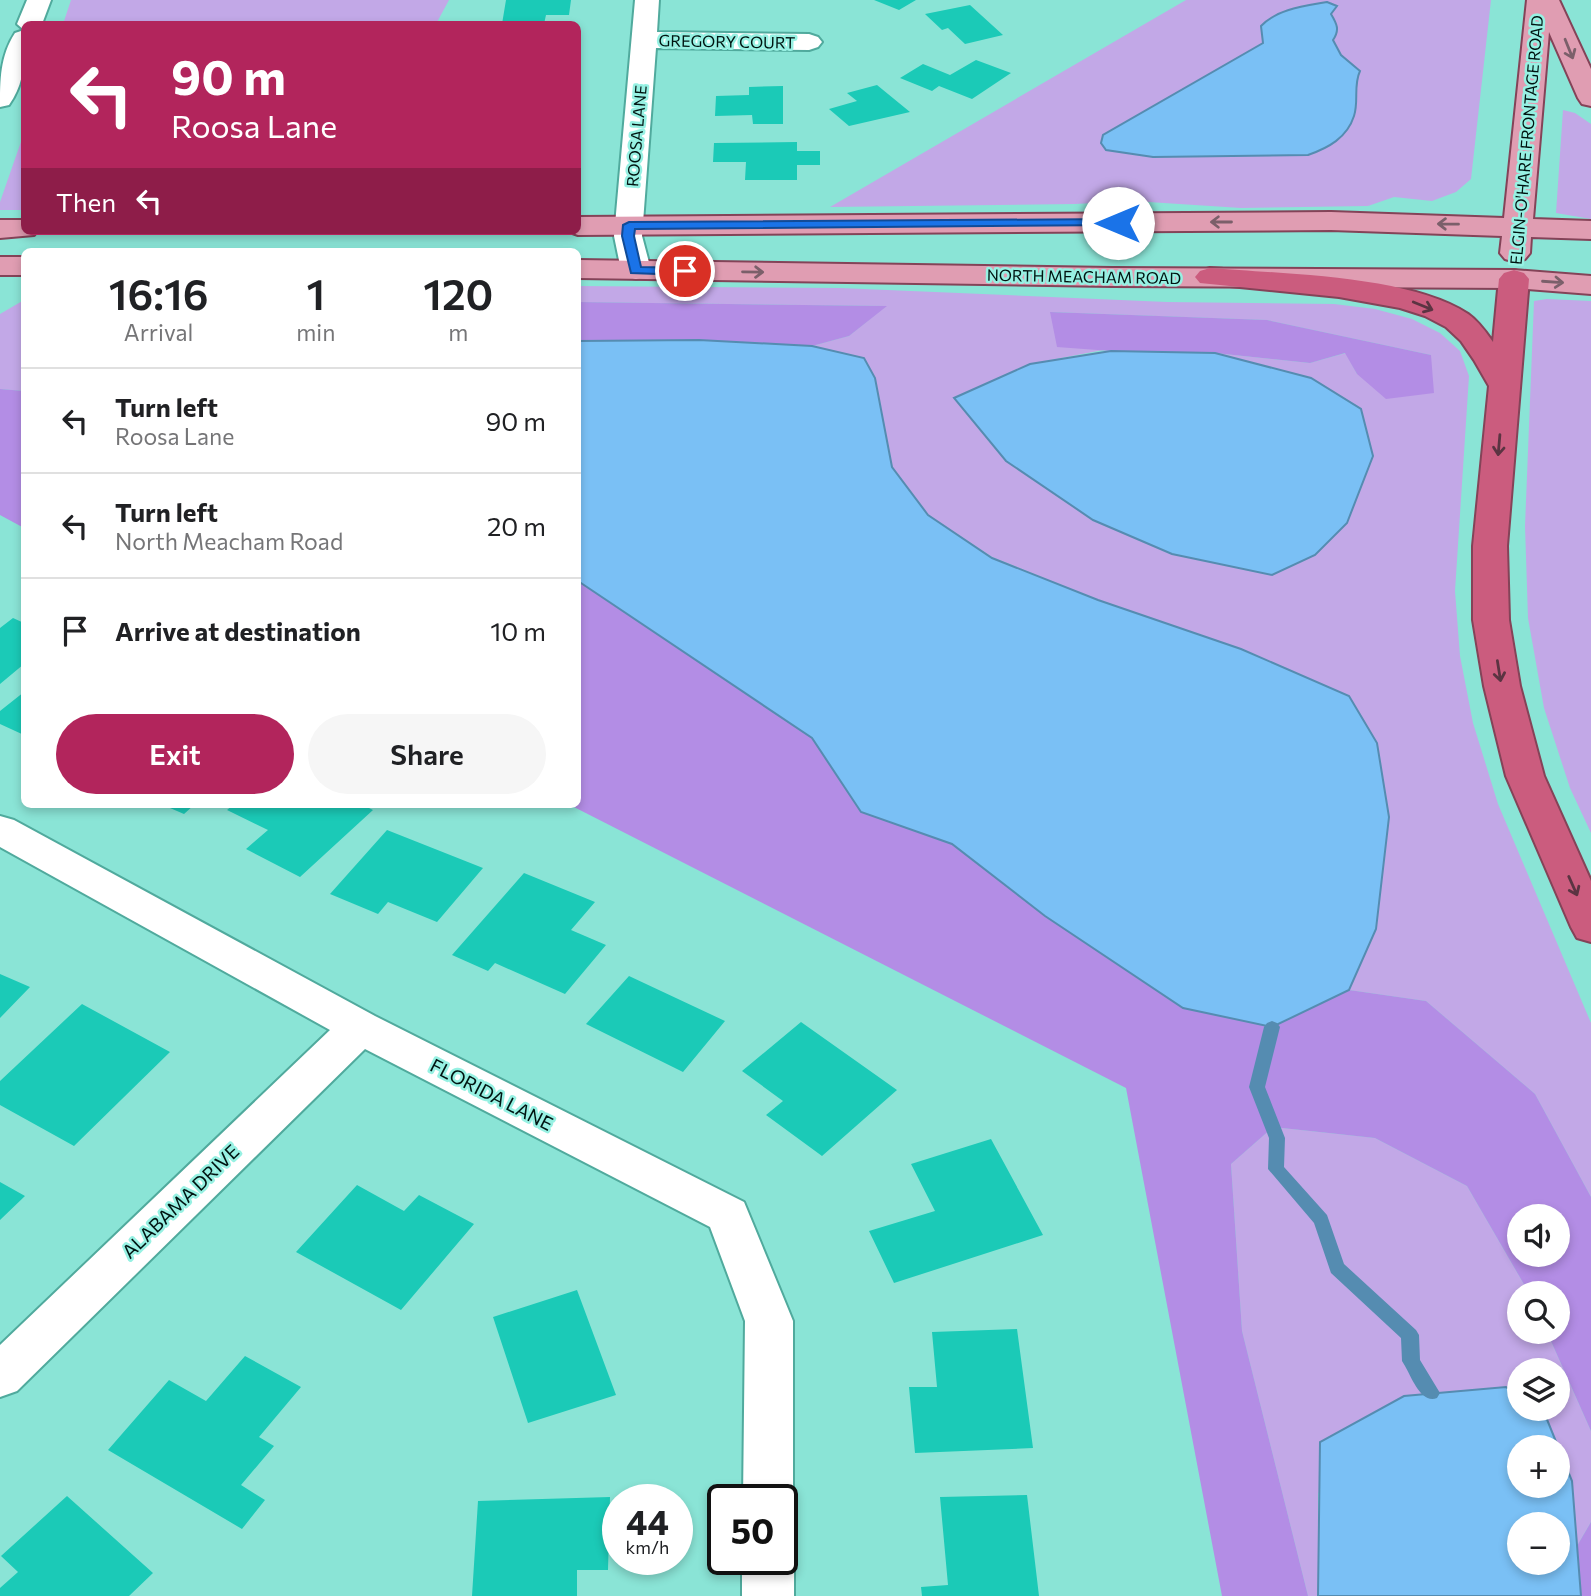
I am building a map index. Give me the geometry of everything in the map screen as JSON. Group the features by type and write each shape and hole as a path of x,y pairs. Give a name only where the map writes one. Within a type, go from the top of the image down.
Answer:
{"highway":[{"path":"1210,277 1354,291 1416,302 1457,321 1479,342 1504,386"},
{"path":"1514,279 1490,546 1493,633 1502,685 1525,776 1591,927"}],"main road":[{"name":"ELGIN-O'HARE FRONTAGE ROAD","path":"1514,279 1516,226 1539,0"},
{"path":"1547,0 1591,97"},
{"path":"581,226 1331,221 1591,230"},
{"path":"0,229 21,229"},
{"path":"0,266 21,266"},
{"name":"NORTH MEACHAM ROAD","path":"581,269 1514,279 1591,285"}],"street":[{"path":"31,21 39,0"},
{"name":"ROOSA LANE","path":"636,271 628,236 647,0"},
{"name":"GREGORY COURT","path":"645,40 810,41"},
{"path":"0,99 21,46"},
{"name":"FLORIDA LANE","path":"0,830 360,1027 728,1215 769,1321 768,1484"},
{"name":"ALABAMA DRIVE","path":"0,1376 360,1027"},
{"path":"768,1575 768,1596"}],"shaded area":[{"path":"71,0 449,0 438,21 64,21"},
{"path":"1186,0 1491,0 1471,179 1456,192 1432,201 1394,197 1368,206 1241,208 1133,201 830,207"},
{"path":"1563,110 1575,113 1591,124 1591,219 1556,213"},
{"path":"21,142 21,210 0,210 0,202"},
{"path":"581,286 840,288 1167,302 1334,304 1375,309 1412,319 1440,333 1460,351 1469,376 1455,591 1460,656 1473,723 1498,804 1591,1023 1591,1197 1535,1094 1426,1001 1349,990 1376,929 1349,696 1241,649 1098,600 992,557 928,515 892,467 875,378 864,358 812,346 849,336 886,306 581,302","holes":["1050,312 1267,320 1431,355 1357,374 1346,353 1310,363 1215,353 1311,378 1361,410 1373,456 955,398 1030,364 1103,350"]},
{"path":"1534,301 1591,301 1591,833 1570,788 1544,708 1528,618 1525,526"},
{"path":"21,302 21,391 0,389 0,314"},
{"path":"581,302 887,306 849,336 812,346 699,340 581,341"},
{"path":"1050,312 1267,320 1431,355 1434,393 1386,399 1357,374 1345,353 1310,363 1215,353 1057,347"},
{"path":"0,389 21,391 21,526 0,515"},
{"path":"581,583 812,738 861,812 952,844 1045,916 1183,1008 1272,1027 1349,990 1426,1001 1535,1094 1591,1197 1591,1431 1570,1384 1570,1358 1559,1358 1552,1344 1570,1344 1570,1281 1522,1281 1514,1267 1570,1267 1570,1204 1507,1204 1507,1255 1467,1186 1375,1138 1273,1127 1231,1164 1242,1331 1308,1596 1222,1596 1126,1088 576,808 581,808"},
{"path":"1273,1127 1375,1138 1467,1186 1507,1255 1507,1267 1514,1267 1522,1281 1507,1281 1507,1344 1552,1344 1559,1358 1507,1358 1507,1388 1318,1493 1318,1596 1308,1596 1242,1331 1231,1164"},
{"path":"1570,1384 1591,1431 1591,1522 1577,1546 1570,1476 1570,1435 1553,1435 1548,1421 1570,1421"},
{"path":"1591,1522 1591,1596 1581,1596 1577,1546"}],"water":[{"path":"1327,2 1337,6 1331,14 1337,27 1333,40 1341,55 1360,71 1351,124 1342,136 1323,149 1308,155 1153,157 1106,150 1101,143 1103,135 1263,43 1261,26 1268,20 1292,9"},
{"path":"699,340 812,346 864,358 875,378 892,467 928,515 992,558 1098,600 1241,649 1349,696 1377,743 1389,817 1376,929 1349,990 1272,1027 1183,1008 1045,916 952,844 861,812 812,738 581,583 581,341"},
{"path":"1111,351 1215,353 1311,378 1361,409 1373,456 1347,523 1315,555 1272,575 1172,554 1093,520 1006,461 954,398 1030,364"},
{"path":"1506,1387 1507,1421 1548,1421 1553,1435 1507,1435 1507,1498 1570,1498 1570,1476 1581,1596 1318,1596 1320,1442 1404,1396"}],"building":[{"path":"506,0 571,0 569,15 546,15 545,21 502,21"},
{"path":"874,0 916,0 899,10"},
{"path":"970,5 1003,35 965,44 948,28 942,30 925,14"},
{"path":"976,60 1011,73 972,99 939,86 932,91 900,78 923,64 950,75"},
{"path":"877,85 910,112 849,126 829,109 857,101 847,93"},
{"path":"783,86 783,124 753,124 752,115 715,116 716,96 749,95 749,87"},
{"path":"797,142 797,151 820,151 820,165 797,165 797,180 745,180 746,162 713,162 714,143"},
{"path":"13,618 21,622 21,666 0,684 0,628"},
{"path":"21,694 21,734 0,724 0,711"},
{"path":"170,808 191,808 184,814"},
{"path":"227,810 373,810 300,877 246,849 268,830"},
{"path":"387,830 483,868 437,922 388,902 378,914 330,894"},
{"path":"524,873 595,902 571,930 606,945 565,994 495,963 488,971 452,955"},
{"path":"0,974 30,987 0,1018"},
{"path":"629,976 725,1021 683,1072 586,1024"},
{"path":"82,1004 170,1052 74,1146 0,1105 0,1081"},
{"path":"801,1022 897,1090 822,1156 766,1115 783,1101 742,1071"},
{"path":"991,1139 1043,1235 894,1283 869,1231 935,1211 911,1164"},
{"path":"0,1182 25,1196 0,1220"},
{"path":"357,1185 404,1211 419,1195 474,1224 401,1310 296,1252"},
{"path":"577,1290 616,1395 528,1423 493,1317"},
{"path":"1017,1329 1033,1448 915,1453 909,1387 937,1387 932,1332"},
{"path":"245,1356 301,1387 259,1437 274,1446 241,1485 265,1500 242,1529 108,1450 169,1380 206,1401"},
{"path":"1027,1495 1039,1596 922,1596 921,1587 948,1585 940,1497"},
{"path":"67,1496 153,1573 129,1596 0,1596 0,1588 18,1572 1,1556"},
{"path":"602,1497 602,1570 577,1570 577,1596 472,1596 478,1501"}],"waterway":[{"path":"1272,1027 1257,1087 1277,1138 1276,1169 1321,1220 1337,1268 1410,1335 1411,1361 1431,1393"}],"route":[{"path":"685,271 636,271 628,236 629,225 1118,223"}]}
